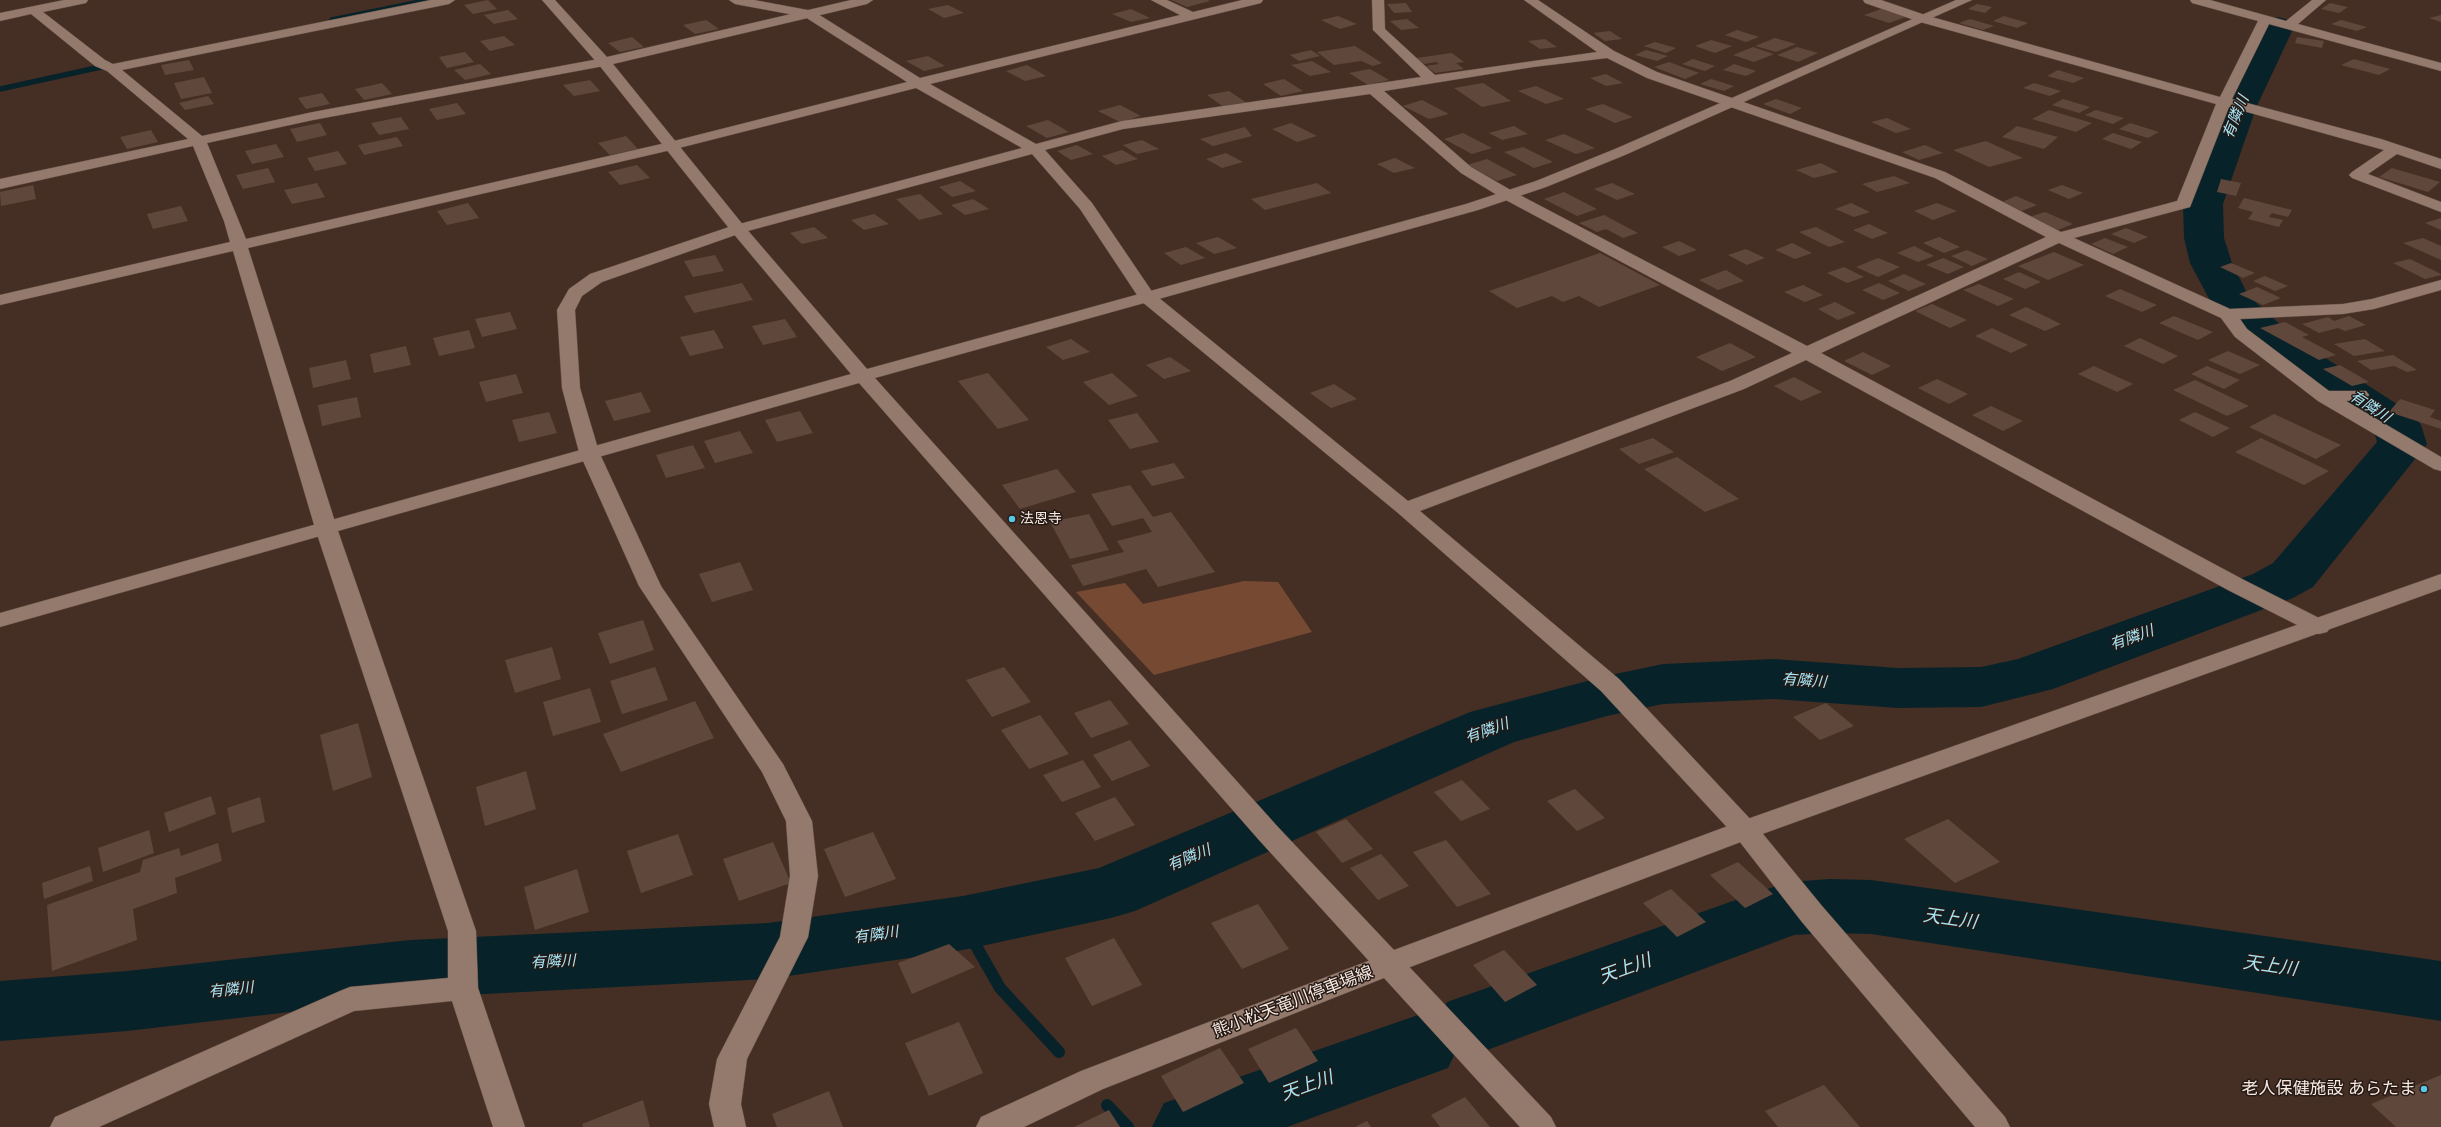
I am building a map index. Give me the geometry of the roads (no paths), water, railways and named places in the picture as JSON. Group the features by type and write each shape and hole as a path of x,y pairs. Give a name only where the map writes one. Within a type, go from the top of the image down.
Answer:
{"street":[{"path":"0,17 82,0"},
{"path":"108,67 449,0"},
{"path":"548,0 604,62 738,229 863,376 1261,825 1389,964 1745,830 2320,626 2441,581"},
{"path":"735,0 808,14 918,83 1034,149 1047,160 1086,206 1147,297 1406,509 1617,694 1745,830 1807,908 1994,1127"},
{"path":"0,184 313,116 604,62 867,0"},
{"path":"1157,0 1192,16"},
{"path":"0,300 238,244 671,146 918,83 1256,0"},
{"path":"1378,0 1379,30 1431,79"},
{"path":"1530,0 1609,54 1652,75 1940,175 2059,237 2228,314 2330,310 2374,304 2441,284"},
{"path":"1869,0 1924,18 2396,148 2441,164"},
{"path":"0,620 590,452 1382,233 1508,195 1620,152 1966,0"},
{"path":"2196,0 2441,67"},
{"path":"2289,26 2320,0"},
{"path":"33,10 108,67 198,140 232,221 326,528 462,931 463,986 509,1127"},
{"path":"1406,509 1737,385 2059,237 2184,204 2227,102 2265,19"},
{"path":"730,1127 725,1104 732,1059 790,946 804,876 799,821 774,770 650,586 590,452 571,388 566,310 575,293 596,278 738,229 1122,125 1373,89 1533,63 1609,54"},
{"path":"1373,89 1466,170 1508,195 1807,353 2236,585 2282,606 2320,626"},
{"path":"2396,148 2357,175 2441,207"},
{"path":"2228,314 2242,333 2330,397 2384,432 2441,465"},
{"path":"2330,397 2359,395"},
{"name":"熊小松天竜川停車場線","path":"992,1127 1092,1080 1389,964 1540,1127"},
{"path":"66,1127 350,999 463,986"}],"waterway":[{"path":"332,20 430,0"},
{"name":"有隣川","path":"0,1011 127,1001 410,969 768,951 963,923 1111,892 1492,727 1606,696 1663,684 1774,679 1898,688 1981,687 2032,675 2273,586 2293,575 2402,444 2397,425 2280,349 2230,301 2211,263 2204,238 2203,204 2238,108 2278,27"},
{"path":"0,89 110,65"},
{"name":"天上川","path":"1474,1024 1789,909 1830,906 1871,907 2441,991"},
{"path":"963,923 1000,988 1059,1052"},
{"name":"天上川","path":"1192,1127 1421,1046"},
{"path":"1107,1105 1128,1127"}],"place":[{"name":"法恩寺","path":"1012,519"},
{"name":"老人保健施設 あらたま","path":"2424,1089"}]}
